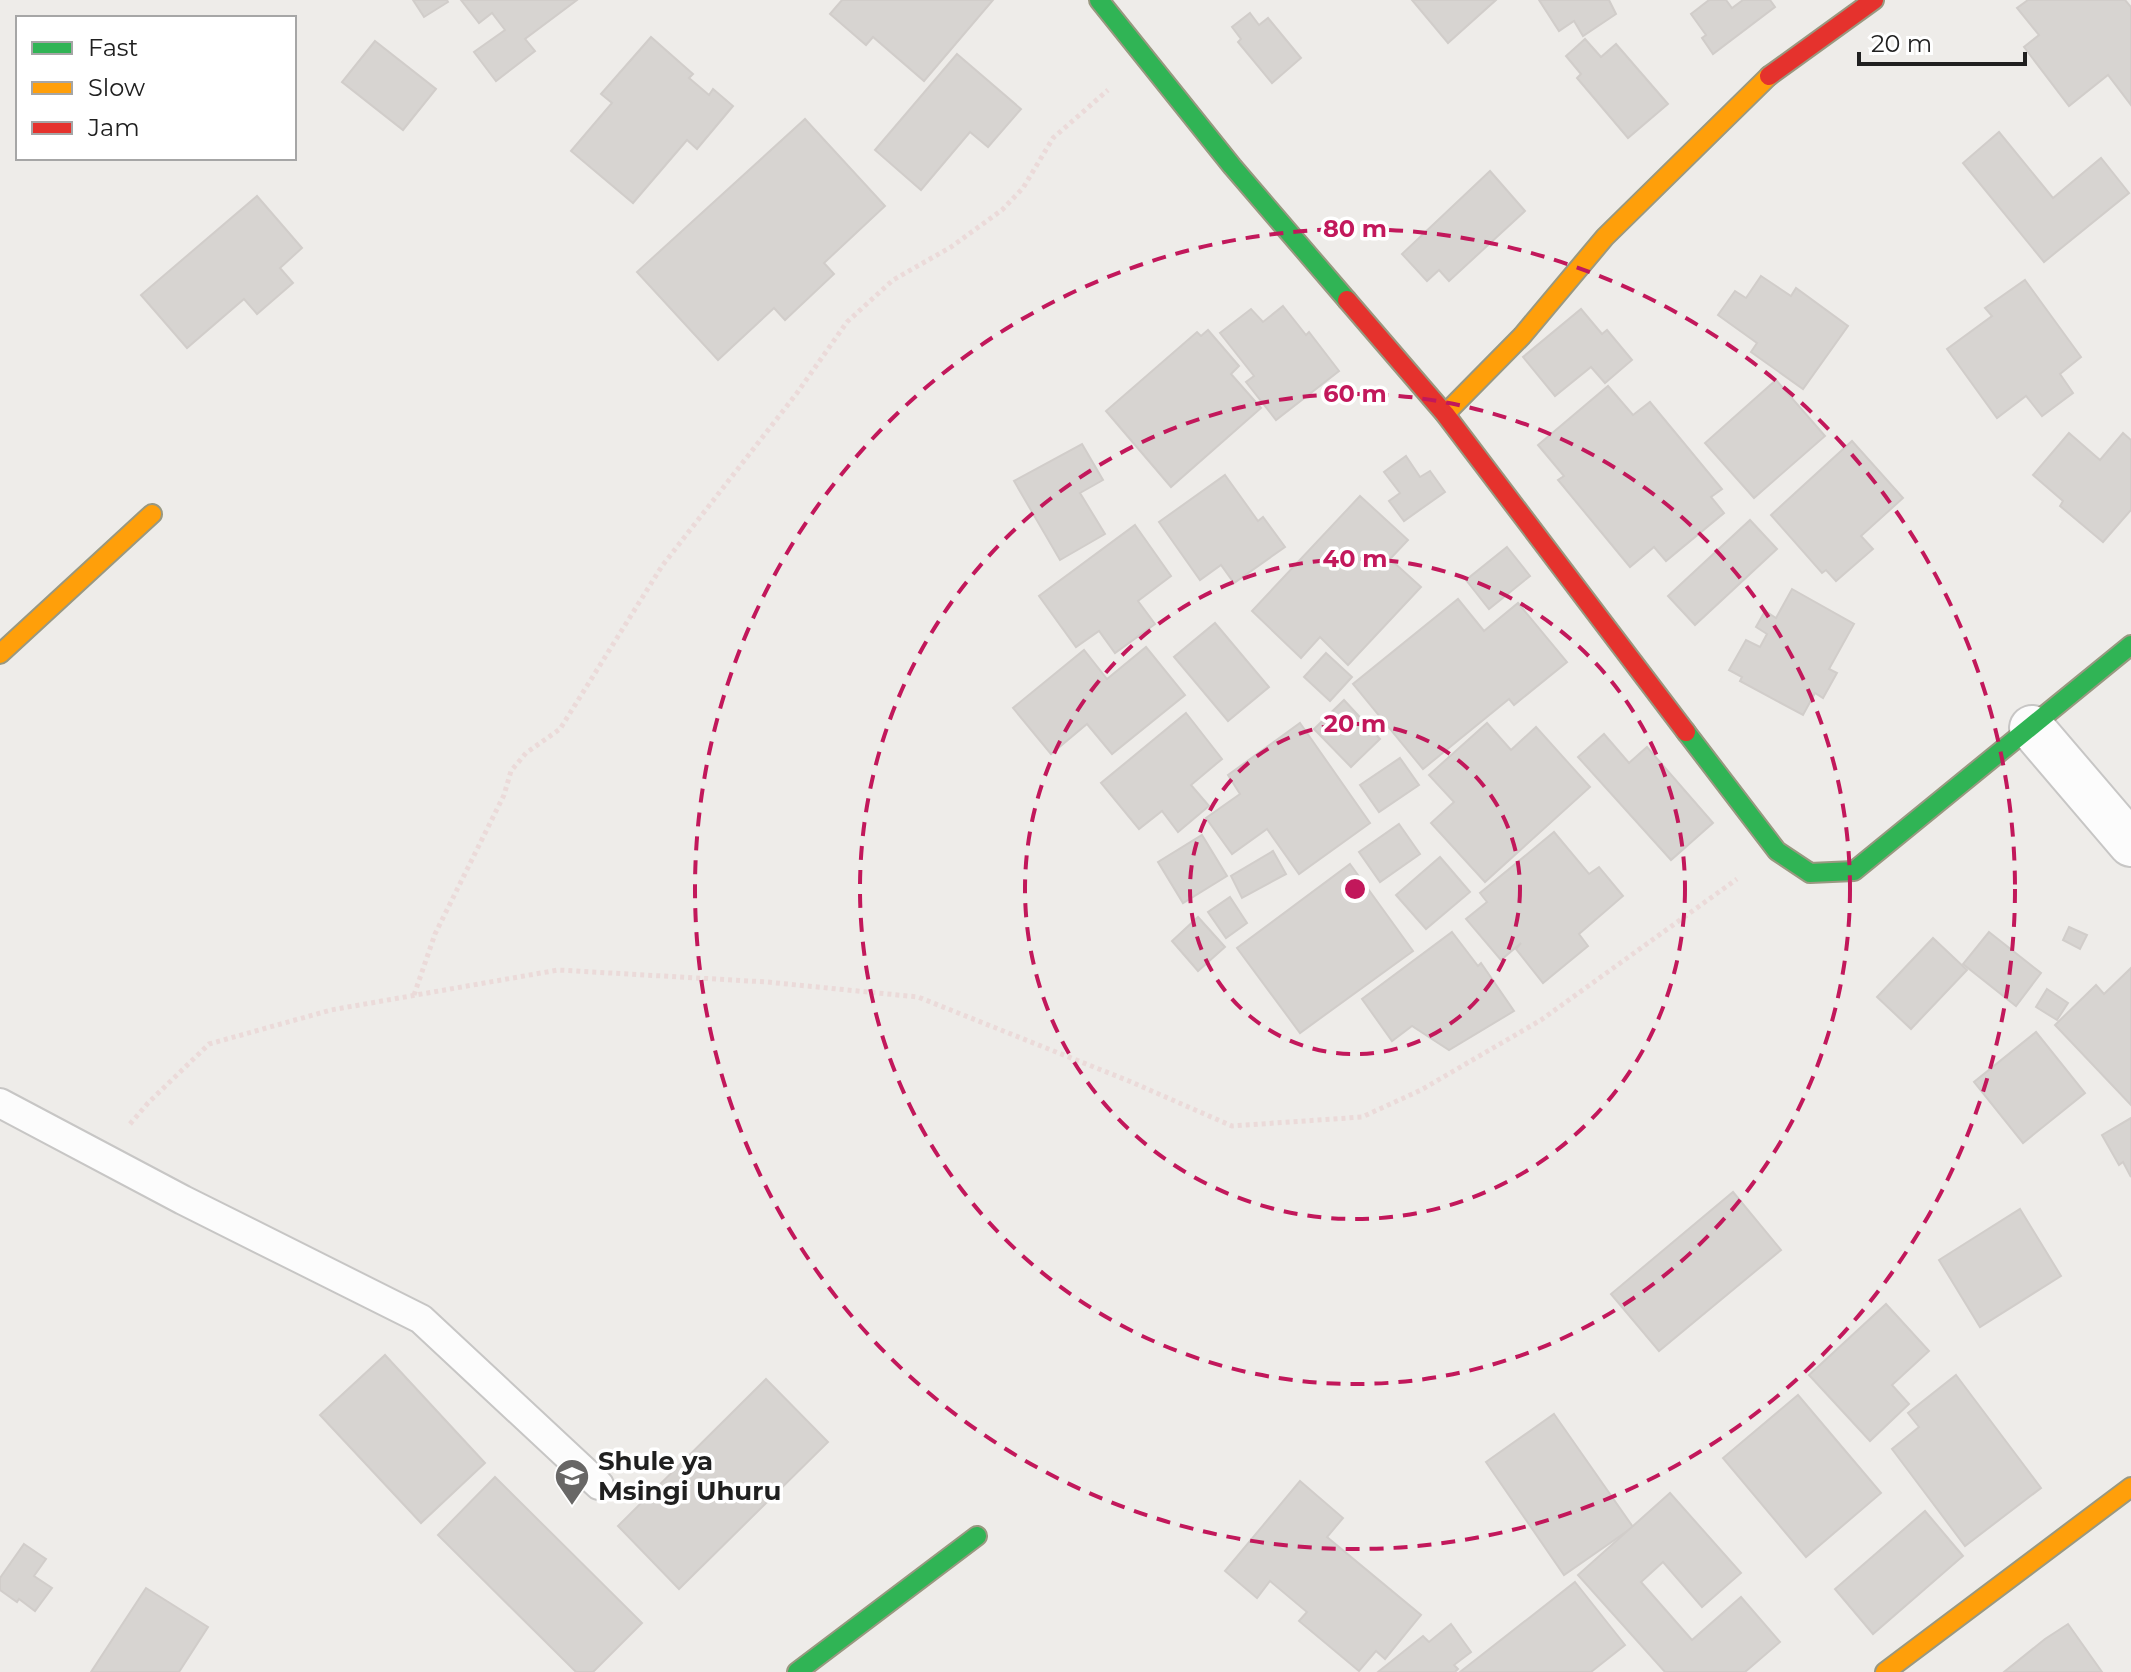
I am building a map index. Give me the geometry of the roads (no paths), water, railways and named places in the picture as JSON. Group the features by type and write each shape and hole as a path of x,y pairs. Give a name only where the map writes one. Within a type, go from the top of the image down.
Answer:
{"street":[{"path":"1099,0 1232,166 1445,414 1777,851 1810,873 1854,871 2131,645"},
{"path":"1445,414 1522,336 1605,237 1762,81 1874,0"},
{"path":"0,654 152,514"},
{"path":"2032,728 2131,844"},
{"path":"1885,1672 2131,1487"},
{"path":"797,1672 977,1536"}],"lane":[{"path":"0,1103 421,1319 599,1485"}],"place":[{"name":"Shule ya Msingi Uhuru","path":"572,1507"}]}
